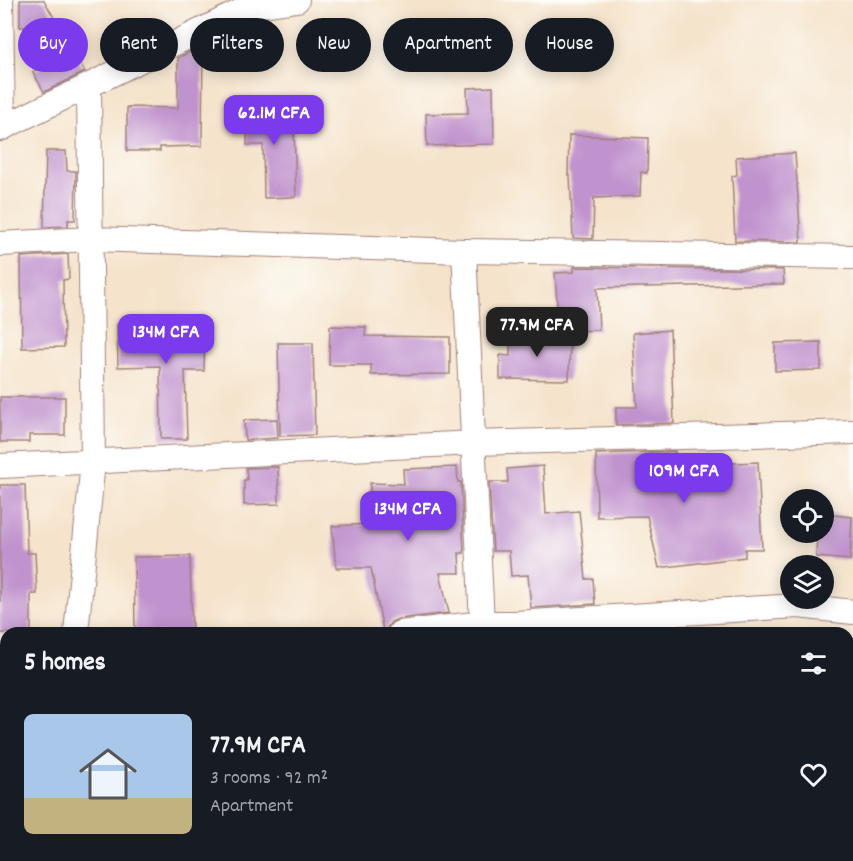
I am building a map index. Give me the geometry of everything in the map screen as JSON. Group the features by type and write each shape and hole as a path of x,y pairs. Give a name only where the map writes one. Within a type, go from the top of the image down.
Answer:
{"street":[{"path":"1,0 1,129 248,4 297,0"},
{"path":"77,627 93,462 89,86"},
{"path":"0,244 90,239 464,251 853,257"},
{"path":"464,251 482,623"},
{"path":"0,466 475,443 853,432"},
{"path":"449,627 482,623 515,624 798,606 853,612"}],"building":[{"path":"20,0 44,0 54,18 20,18"},
{"path":"190,52 190,72 203,72 202,146 160,147 160,151 127,151 127,107 178,108 178,58"},
{"path":"33,72 85,72 44,92"},
{"path":"493,87 494,144 427,146 426,114 468,113 467,88"},
{"path":"248,101 288,102 287,124 294,124 296,197 264,198 263,145 247,145"},
{"path":"569,135 648,138 647,173 641,172 640,196 594,198 593,239 573,238 570,175 568,175"},
{"path":"46,151 66,151 67,171 76,171 75,220 68,220 68,226 44,227"},
{"path":"795,153 801,242 735,241 732,176 737,175 736,157"},
{"path":"68,254 69,279 63,280 64,347 22,348 21,257"},
{"path":"574,267 783,270 784,284 597,288 599,330 559,332 555,273 574,272"},
{"path":"117,325 205,325 204,371 185,371 187,439 161,439 160,366 118,367"},
{"path":"330,326 366,327 365,336 450,337 450,374 371,375 371,365 329,365"},
{"path":"670,330 674,423 616,425 616,407 637,407 633,333"},
{"path":"536,334 570,334 569,380 500,379 500,355 510,356 510,336 536,336"},
{"path":"821,342 821,370 775,371 775,343"},
{"path":"278,343 313,343 315,435 280,436"},
{"path":"0,397 65,397 65,435 29,435 29,442 0,442"},
{"path":"277,419 278,438 245,440 244,420"},
{"path":"675,451 675,459 687,458 687,465 758,462 762,549 745,549 745,557 659,568 647,516 597,517 596,454"},
{"path":"543,466 546,514 579,511 586,579 593,579 595,604 531,608 528,575 511,576 509,551 493,551 489,482 508,482 507,469"},
{"path":"278,467 279,504 244,505 246,468"},
{"path":"457,467 458,482 461,482 464,553 459,553 460,573 440,573 449,613 398,619 391,622 388,627 382,627 371,568 336,568 332,526 369,524 370,483 404,484 403,469"},
{"path":"0,485 25,485 27,553 35,553 37,594 31,594 31,627 0,627"},
{"path":"834,515 852,517 850,560 834,559 834,555 816,555 817,543 834,543"},
{"path":"190,556 192,627 135,627 134,557"}]}
